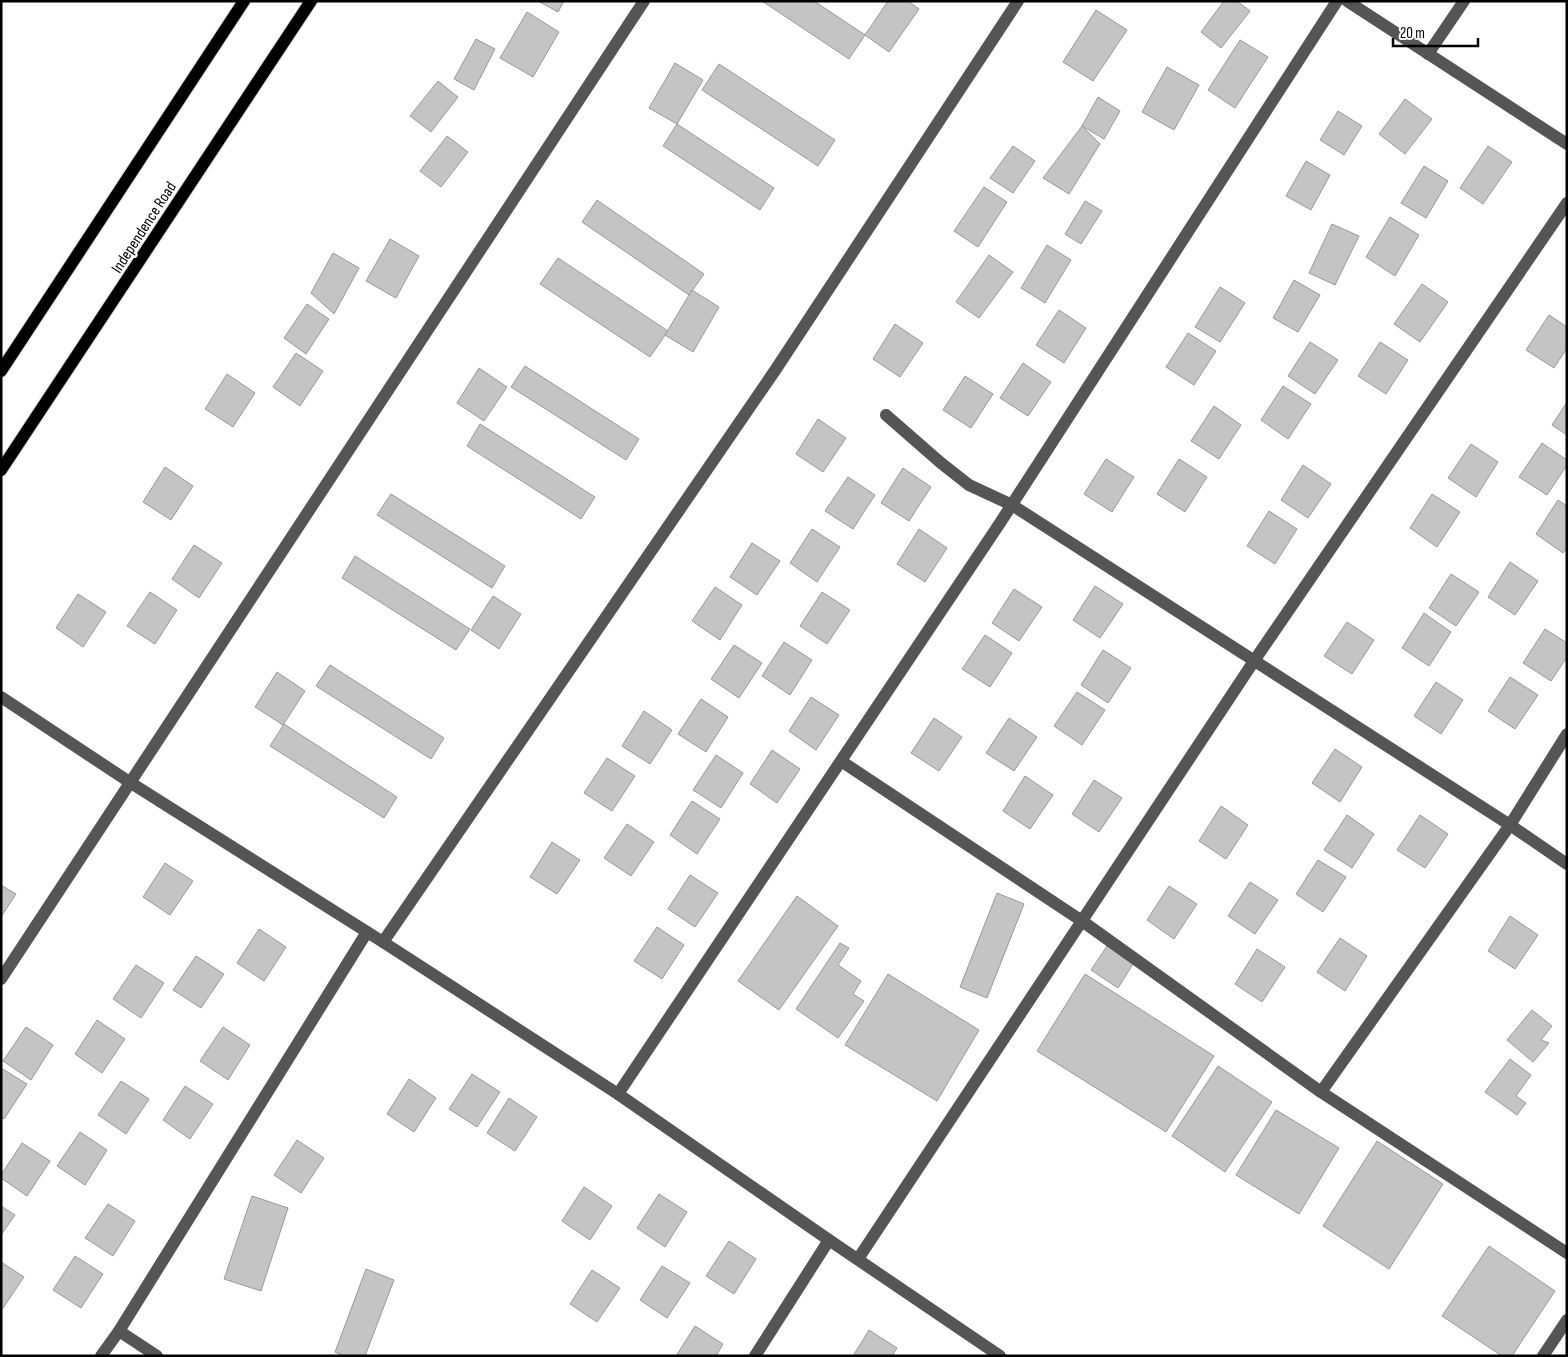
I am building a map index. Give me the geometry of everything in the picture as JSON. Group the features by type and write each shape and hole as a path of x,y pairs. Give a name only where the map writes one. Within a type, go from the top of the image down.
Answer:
{"main road":[{"path":"1,371 244,1"},
{"name":"Independence Road","path":"1,470 311,1"}],"street":[{"path":"1,979 644,1"},
{"path":"383,942 776,369 1017,1"},
{"path":"618,1094 1012,505 1336,1"},
{"path":"1348,1 1567,144"},
{"path":"1428,54 1464,1"},
{"path":"858,1259 1254,661 1567,202"},
{"path":"886,415 940,464 969,485 1012,505 1510,824 1567,864"},
{"path":"1,697 131,783 383,942 618,1094 828,1240 1000,1356"},
{"path":"1321,1092 1510,824 1567,734"},
{"path":"841,761 1082,921 1321,1092 1567,1253"},
{"path":"101,1356 119,1331 367,932"},
{"path":"755,1356 828,1240"},
{"path":"1543,1356 1567,1320"},
{"path":"119,1331 157,1356"}],"building":[{"path":"538,1 564,1 558,12"},
{"path":"762,1 814,1 865,35 849,59"},
{"path":"888,1 908,1 919,9 889,52 865,35"},
{"path":"1224,1 1237,1 1250,11 1221,48 1201,32"},
{"path":"1096,10 1127,30 1093,81 1063,62"},
{"path":"527,12 559,32 533,77 500,58"},
{"path":"476,39 495,49 474,90 454,79"},
{"path":"1240,40 1268,57 1235,108 1208,90"},
{"path":"675,63 703,80 677,124 649,108"},
{"path":"719,64 835,140 818,166 702,90"},
{"path":"1167,67 1199,85 1174,130 1142,112"},
{"path":"438,81 458,97 431,132 410,116"},
{"path":"1098,97 1120,111 1104,139 1082,126"},
{"path":"1405,99 1432,119 1405,154 1379,134"},
{"path":"1338,111 1362,126 1344,155 1320,140"},
{"path":"677,124 774,188 760,210 663,146"},
{"path":"1082,126 1100,144 1069,194 1043,178"},
{"path":"447,136 468,152 441,187 420,171"},
{"path":"1013,146 1035,161 1013,193 990,178"},
{"path":"1488,146 1512,162 1483,204 1460,188"},
{"path":"1306,161 1330,175 1311,210 1286,196"},
{"path":"1424,166 1448,181 1426,218 1401,203"},
{"path":"984,187 1007,202 978,247 954,231"},
{"path":"597,200 704,274 689,295 582,222"},
{"path":"1085,201 1102,211 1081,244 1065,234"},
{"path":"1390,217 1419,235 1395,276 1366,257"},
{"path":"1332,224 1359,236 1335,285 1309,273"},
{"path":"390,239 419,256 396,298 366,281"},
{"path":"1047,245 1071,260 1045,303 1021,288"},
{"path":"333,253 359,268 334,314 311,293"},
{"path":"989,255 1013,272 979,318 956,302"},
{"path":"558,258 668,331 650,357 540,284"},
{"path":"1294,280 1320,295 1298,332 1273,318"},
{"path":"1422,284 1448,302 1420,342 1394,324"},
{"path":"1220,287 1245,303 1220,342 1195,327"},
{"path":"692,290 719,307 693,352 665,335"},
{"path":"307,304 329,319 306,354 284,338"},
{"path":"1059,310 1086,328 1064,363 1036,345"},
{"path":"1549,315 1567,327 1567,348 1554,368 1526,350"},
{"path":"895,324 923,343 900,377 873,359"},
{"path":"1188,333 1216,351 1194,385 1166,367"},
{"path":"1310,342 1338,360 1315,394 1288,376"},
{"path":"1380,342 1408,360 1386,394 1358,376"},
{"path":"296,353 323,371 300,406 273,387"},
{"path":"1023,363 1051,382 1028,416 1000,398"},
{"path":"525,366 639,439 626,460 511,387"},
{"path":"479,368 507,387 484,421 457,403"},
{"path":"227,374 255,393 233,427 205,409"},
{"path":"965,376 993,394 971,428 943,410"},
{"path":"1283,386 1311,404 1288,439 1261,420"},
{"path":"1567,402 1567,435 1552,425"},
{"path":"1214,406 1241,425 1219,459 1191,441"},
{"path":"818,419 846,438 823,472 796,454"},
{"path":"480,424 595,497 581,519 467,446"},
{"path":"1542,443 1567,460 1567,465 1547,495 1519,477"},
{"path":"1471,444 1498,462 1476,497 1448,478"},
{"path":"1106,459 1134,477 1112,512 1084,494"},
{"path":"1179,459 1207,477 1185,512 1157,494"},
{"path":"1303,465 1331,484 1308,518 1281,500"},
{"path":"165,467 193,486 171,520 143,502"},
{"path":"903,468 931,487 909,521 881,503"},
{"path":"848,477 875,495 853,529 825,511"},
{"path":"391,494 505,566 492,588 377,515"},
{"path":"1432,494 1460,512 1437,547 1410,528"},
{"path":"1558,500 1567,506 1567,547 1563,553 1536,534"},
{"path":"1269,511 1297,529 1275,564 1247,546"},
{"path":"812,529 840,547 817,582 790,563"},
{"path":"919,529 947,548 925,582 897,564"},
{"path":"752,543 780,561 757,595 730,577"},
{"path":"194,545 222,563 199,598 172,579"},
{"path":"355,556 470,629 456,650 342,578"},
{"path":"1510,562 1538,581 1515,615 1488,597"},
{"path":"1451,574 1479,592 1456,626 1429,608"},
{"path":"1095,586 1123,604 1100,638 1073,620"},
{"path":"715,587 742,605 720,640 692,621"},
{"path":"1014,589 1042,607 1019,641 992,623"},
{"path":"150,592 177,610 155,644 127,626"},
{"path":"822,592 850,610 827,644 800,626"},
{"path":"78,594 106,612 83,647 56,628"},
{"path":"493,596 521,614 499,649 471,630"},
{"path":"1424,613 1451,632 1429,666 1402,648"},
{"path":"1347,622 1374,640 1352,674 1324,656"},
{"path":"1545,629 1567,643 1567,657 1551,681 1523,663"},
{"path":"985,635 1012,653 990,687 962,669"},
{"path":"784,642 812,660 790,695 762,676"},
{"path":"734,645 762,663 739,698 711,679"},
{"path":"1103,650 1131,668 1108,703 1081,685"},
{"path":"330,665 444,738 431,759 316,686"},
{"path":"277,672 305,691 283,725 255,707"},
{"path":"1510,677 1538,695 1515,729 1488,711"},
{"path":"1436,682 1463,700 1441,734 1414,716"},
{"path":"1077,692 1105,710 1082,745 1054,726"},
{"path":"811,697 839,715 816,750 789,731"},
{"path":"701,699 728,717 706,752 678,734"},
{"path":"644,711 672,730 650,764 622,746"},
{"path":"934,718 962,737 939,771 911,753"},
{"path":"1009,718 1037,737 1014,771 986,753"},
{"path":"284,724 397,797 384,818 270,746"},
{"path":"1335,749 1362,767 1340,802 1312,783"},
{"path":"772,750 800,769 777,803 750,784"},
{"path":"716,755 743,773 721,808 693,790"},
{"path":"607,758 635,776 612,811 584,793"},
{"path":"1025,776 1053,795 1030,829 1003,811"},
{"path":"1094,780 1122,798 1099,832 1072,814"},
{"path":"692,801 720,819 697,854 670,835"},
{"path":"1221,806 1248,825 1226,859 1199,841"},
{"path":"1347,815 1374,834 1352,868 1324,850"},
{"path":"1420,815 1448,834 1425,868 1397,850"},
{"path":"627,824 654,842 631,876 604,858"},
{"path":"552,842 580,860 557,894 530,877"},
{"path":"1318,860 1346,877 1323,912 1296,894"},
{"path":"165,863 193,881 170,915 143,897"},
{"path":"690,875 718,893 695,927 668,909"},
{"path":"1250,882 1278,900 1255,934 1228,916"},
{"path":"1,885 16,894 1,917"},
{"path":"1169,886 1197,904 1174,939 1147,920"},
{"path":"997,893 1024,904 987,998 960,987"},
{"path":"797,896 838,926 779,1010 738,981"},
{"path":"1510,916 1538,935 1515,969 1488,951"},
{"path":"657,927 684,945 662,979 634,961"},
{"path":"259,929 286,947 264,981 237,963"},
{"path":"1340,938 1367,956 1345,991 1317,972"},
{"path":"840,943 849,948 838,965 861,981 853,994 864,1001 838,1038 796,1009"},
{"path":"1107,946 1133,964 1118,988 1091,970"},
{"path":"1257,949 1285,967 1262,1002 1235,984"},
{"path":"196,956 224,974 201,1008 173,990"},
{"path":"136,965 164,983 141,1018 113,999"},
{"path":"888,974 979,1030 937,1101 845,1045"},
{"path":"1085,974 1214,1056 1166,1132 1037,1051"},
{"path":"1532,1010 1552,1026 1541,1040 1549,1043 1533,1062 1507,1040"},
{"path":"97,1020 125,1039 102,1073 75,1054"},
{"path":"26,1027 53,1045 31,1080 3,1061"},
{"path":"223,1027 250,1045 228,1080 200,1061"},
{"path":"1510,1059 1531,1075 1516,1096 1526,1103 1517,1115 1485,1092"},
{"path":"1218,1066 1272,1102 1225,1172 1172,1136"},
{"path":"1,1068 27,1084 4,1119 1,1117"},
{"path":"472,1074 500,1092 477,1127 449,1109"},
{"path":"409,1079 436,1098 414,1132 387,1114"},
{"path":"121,1081 149,1099 126,1134 98,1115"},
{"path":"185,1086 213,1104 190,1139 163,1120"},
{"path":"509,1098 537,1117 515,1151 487,1133"},
{"path":"1276,1110 1339,1148 1299,1214 1236,1175"},
{"path":"80,1132 107,1150 85,1185 57,1166"},
{"path":"297,1140 324,1158 301,1193 274,1175"},
{"path":"1377,1141 1443,1184 1389,1269 1323,1226"},
{"path":"22,1143 50,1161 27,1196 1,1178 1,1175"},
{"path":"584,1187 612,1206 590,1240 562,1221"},
{"path":"659,1194 687,1212 665,1247 637,1228"},
{"path":"252,1196 288,1208 261,1291 224,1279"},
{"path":"108,1204 135,1221 113,1256 85,1238"},
{"path":"1,1206 15,1215 1,1235"},
{"path":"729,1241 756,1259 734,1294 706,1276"},
{"path":"1489,1246 1555,1291 1512,1356 1502,1356 1442,1316"},
{"path":"75,1256 103,1274 81,1308 53,1290"},
{"path":"1,1262 24,1277 1,1311"},
{"path":"662,1266 690,1283 667,1318 640,1300"},
{"path":"366,1269 394,1280 365,1356 344,1356 335,1352"},
{"path":"592,1270 620,1288 597,1322 570,1304"},
{"path":"695,1326 723,1344 716,1356 676,1356"},
{"path":"869,1330 897,1348 892,1356 853,1356"}]}
